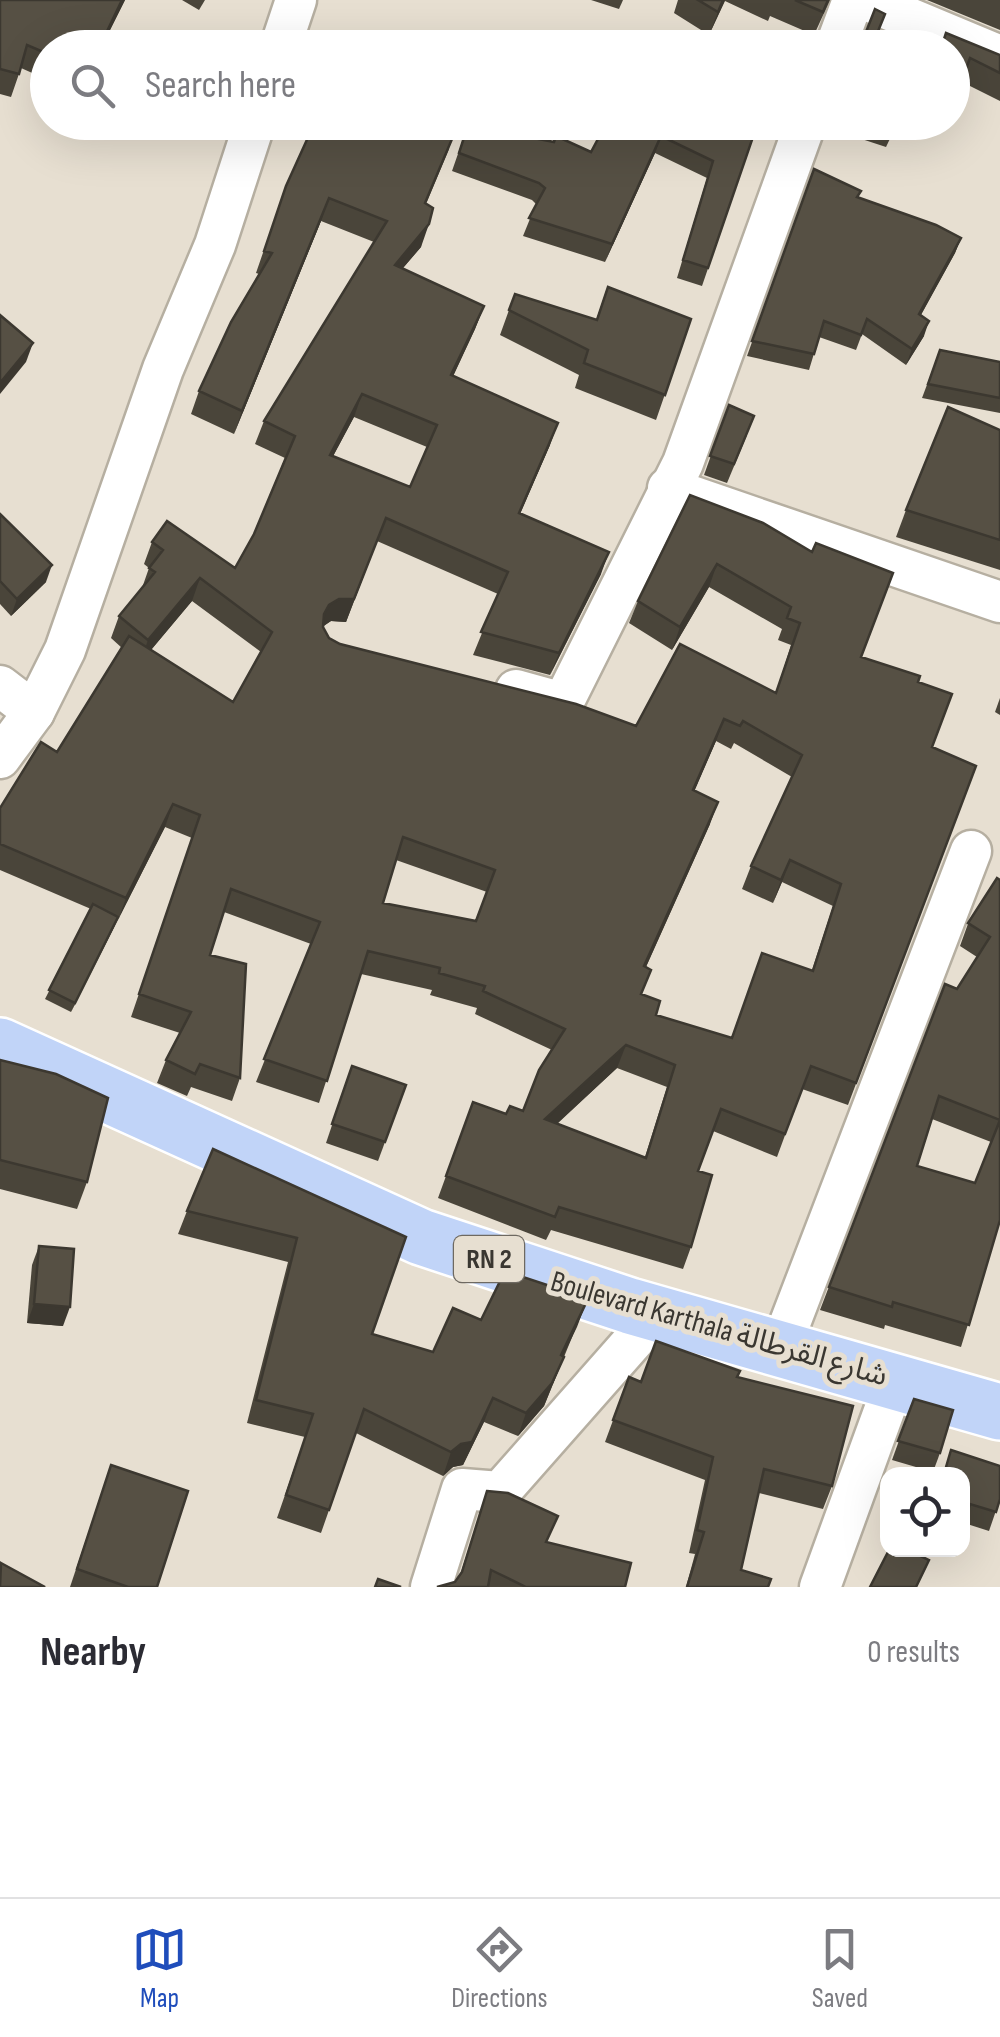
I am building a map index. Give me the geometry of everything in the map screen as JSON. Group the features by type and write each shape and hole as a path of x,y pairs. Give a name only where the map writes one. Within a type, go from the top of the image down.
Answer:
{"main road":[{"name":"Boulevard Karthala شارع القرطالة","path":"0,1046 421,1236 657,1314 1000,1412"}],"street":[{"path":"286,30 296,0"},
{"path":"842,30 853,0"},
{"path":"866,0 938,30"},
{"path":"970,43 1000,56"},
{"path":"0,758 34,712 65,650 163,369 215,245 250,140"},
{"path":"488,683 564,702 683,462 799,140"},
{"path":"668,488 1000,602"},
{"path":"0,686 34,712"},
{"path":"780,1348 971,850"},
{"path":"431,1587 462,1489 500,1492 657,1314"},
{"path":"820,1587 895,1381"}],"building":[{"path":"0,0 122,0 108,30 30,30 30,46 27,45 19,74 0,69"},
{"path":"698,0 723,0 718,12"},
{"path":"795,0 828,0 823,12"},
{"path":"875,9 885,14 878,30 867,30"},
{"path":"970,43 1000,55 1000,73 970,58"},
{"path":"307,140 452,140 425,203 433,208 429,224 395,265 484,306 451,375 558,423 519,513 609,552 559,653 481,632 508,572 386,518 354,599 339,599 324,614 323,627 329,638 576,704 636,726 680,644 776,693 800,623 787,618 791,607 717,564 680,627 638,601 690,495 763,523 812,552 816,543 893,573 861,657 920,676 918,682 952,694 932,747 976,766 856,1083 811,1066 785,1134 721,1109 698,1171 712,1175 691,1247 559,1207 555,1217 446,1176 473,1102 506,1114 510,1106 523,1111 539,1070 565,1029 483,991 485,986 439,973 440,968 368,951 327,1081 264,1059 320,922 231,889 210,955 246,964 240,1078 200,1064 195,1074 166,1060 191,1012 139,994 200,815 173,804 126,898 0,844 0,808 41,742 57,752 129,636 233,702 272,632 200,578 148,640 119,616 155,572 149,568 163,550 152,542 167,521 235,568 254,534 295,436 264,421 387,221 329,198 242,411 199,391 231,322 272,253 264,251","holes":["362,394 437,425 410,487 330,455","724,719 740,726 743,721 802,755 751,866 781,880 790,860 841,884 813,971 762,953 732,1038 656,1015 660,1001 641,994 651,970 644,966 718,802 693,790","403,837 495,870 476,921 383,903","626,1045 675,1065 646,1158 545,1119"]},
{"path":"463,140 565,140 591,152 597,140 659,140 612,244 529,218 545,188 459,153"},
{"path":"669,140 752,140 708,268 683,260 713,161"},
{"path":"814,169 861,191 857,197 961,238 919,314 929,321 912,349 867,319 861,335 824,321 814,354 752,341"},
{"path":"608,287 691,319 665,395 584,363 588,350 509,310 515,294 597,320"},
{"path":"0,315 33,343 0,383"},
{"path":"940,350 1000,362 1000,398 928,384"},
{"path":"729,405 754,416 734,464 710,456"},
{"path":"948,407 1000,430 1000,540 906,510"},
{"path":"0,514 52,565 17,599 0,581"},
{"path":"997,878 1000,880 1000,1120 1000,1220 969,1325 829,1287 945,984 957,989 990,937 968,923","holes":["939,1096 1000,1120 975,1183 917,1166"]},
{"path":"93,904 118,917 75,1003 49,990"},
{"path":"0,1060 56,1074 108,1098 87,1182 0,1160"},
{"path":"352,1066 406,1085 385,1142 332,1124"},
{"path":"213,1149 406,1237 372,1334 433,1352 453,1308 481,1320 505,1271 586,1303 552,1383 526,1413 493,1398 472,1442 451,1452 364,1409 329,1510 286,1495 313,1414 256,1400 297,1238 187,1211"},
{"path":"39,1246 74,1249 70,1307 34,1304"},
{"path":"656,1341 740,1371 737,1377 853,1406 832,1486 764,1469 741,1570 771,1579 768,1587 687,1587 704,1532 697,1530 713,1457 613,1420 629,1377 641,1382"},
{"path":"914,1399 953,1410 940,1453 898,1441"},
{"path":"951,1450 1000,1466 996,1512 970,1504 970,1467 946,1467"},
{"path":"111,1465 188,1491 157,1587 128,1587 77,1569"},
{"path":"487,1491 508,1493 558,1516 546,1542 631,1563 625,1587 526,1587 491,1570 488,1587 437,1587 455,1582 462,1572"},
{"path":"885,1557 929,1560 916,1587 870,1587"},
{"path":"1,1563 45,1587 0,1587"},
{"path":"378,1579 401,1587 375,1587"}]}
